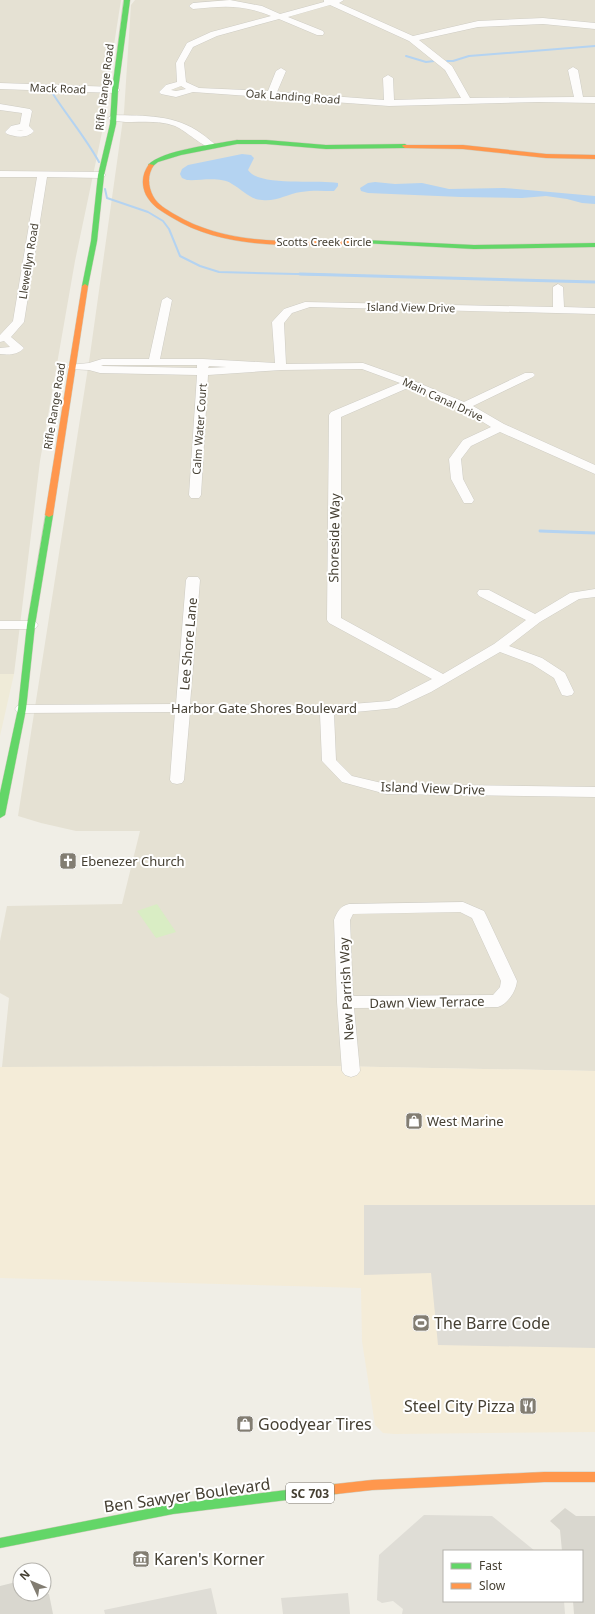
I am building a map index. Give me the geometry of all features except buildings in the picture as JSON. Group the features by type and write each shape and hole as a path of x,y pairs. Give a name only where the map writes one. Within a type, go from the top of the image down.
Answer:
{"main road":[{"name":"Rifle Range Road","path":"0,815 22,709 31,625 87,275 94,241 101,175 113,121 115,90 127,0"},
{"name":"Scotts Creek Circle","path":"595,156 579,158 556,157 464,147 325,147 246,141 211,146 163,158 150,165 145,179 149,198 163,214 187,226 219,235 259,240 308,243 362,241 485,247 552,244 595,245"},
{"name":"Ben Sawyer Boulevard","path":"0,1543 173,1509 372,1486 544,1477 595,1477"}],"street":[{"path":"195,89 176,94 164,92 169,87 182,83 180,62 190,45 214,34 332,1 412,38 449,68 468,102"},
{"path":"193,6 230,3 259,8 320,33"},
{"path":"412,38 478,24 543,21 595,26"},
{"path":"573,70 578,99"},
{"path":"271,94 281,71"},
{"path":"388,78 389,103"},
{"name":"Oak Landing Road","path":"182,83 195,89 389,103 578,99 595,100"},
{"name":"Mack Road","path":"0,86 115,90"},
{"path":"0,106 28,111 24,127"},
{"path":"113,121 152,119 169,121 184,127 211,146"},
{"path":"113,121 161,126 182,137 198,149"},
{"path":"0,174 101,175"},
{"name":"Llewellyn Road","path":"3,338 18,322 42,175"},
{"path":"558,287 559,310"},
{"path":"154,362 167,300"},
{"name":"Island View Drive","path":"281,367 278,322 288,311 309,304 595,311"},
{"path":"0,351 8,352 18,348 3,338"},
{"name":"Main Canal Drive","path":"73,367 90,366 102,362 154,362 203,367"},
{"name":"Main Canal Drive","path":"90,366 100,370 203,367 363,366 410,383 464,406 500,427 595,470"},
{"name":"Calm Water Court","path":"195,495 203,367"},
{"path":"464,406 529,375"},
{"name":"Shoreside Way","path":"410,383 335,415 334,620 442,679"},
{"path":"468,500 457,479 455,459 468,443 500,427"},
{"name":"Lee Shore Lane","path":"177,780 193,580"},
{"path":"484,593 535,619"},
{"name":"Harbor Gate Shores Boulevard","path":"22,709 182,708 327,710 392,705 499,647 535,619 575,596 595,593"},
{"path":"0,625 31,625"},
{"path":"499,647 537,660 560,676 567,692"},
{"name":"Island View Drive","path":"327,710 329,761 347,778 386,789 595,792"},
{"name":"Dawn View Terrace","path":"345,1002 498,1001 508,988 510,980 478,915 463,907 349,909"},
{"name":"New Parrish Way","path":"349,909 344,914 342,920 345,1002 351,1071"}],"shaded area":[{"path":"0,0 121,0 111,64 105,118 75,261 40,461 14,674 0,674"},
{"path":"135,0 595,0 595,1071 329,1066 2,1067 9,998 0,993 0,941 7,906 122,904 140,831 76,831 18,816 90,355 124,112 131,5"},
{"path":"0,674 14,674 0,736"},
{"path":"329,1066 595,1071 595,1432 383,1433 375,1425 362,1341 361,1288 0,1278 0,1067"},
{"path":"364,1205 595,1205 595,1348 438,1345 431,1273 364,1275"},
{"path":"424,1515 492,1516 534,1550 443,1550 443,1602 564,1602 565,1614 402,1614 403,1609 393,1601 382,1603 377,1600 379,1555"},
{"path":"211,1588 217,1614 105,1614 104,1610"},
{"path":"348,1593 350,1614 283,1614 281,1598"}],"green space":[{"path":"157,904 176,932 156,938 137,911"}],"water":[{"path":"242,154 251,155 254,158 248,170 254,175 264,179 276,181 329,182 338,183 338,186 334,191 305,191 277,199 262,200 250,196 236,186 222,180 187,180 182,178 180,174 182,169 188,165"},
{"path":"375,182 395,184 422,183 449,189 504,188 595,196 595,204 546,196 522,198 461,197 368,193 361,191 360,188 368,183"}],"waterway":[{"path":"447,61 453,61 469,56 595,46"},
{"path":"406,56 426,62 434,61"},
{"path":"53,94 99,162"},
{"path":"105,189 107,198 148,212 163,221 169,229 180,256 200,266 219,272 322,275"},
{"path":"300,274 322,275"},
{"path":"322,275 338,275"},
{"path":"322,275 595,282"},
{"path":"540,531 595,533"}],"traffic: fast":[{"path":"85,286 94,241 101,175 113,124 115,90 127,0"},
{"path":"151,165 156,161 180,153 237,142 266,142 326,147 405,146"},
{"path":"364,242 474,247 595,245"},
{"path":"0,815 22,709 31,625 49,515"},
{"path":"0,1543 173,1509 336,1489"}],"traffic: slow":[{"path":"405,146 463,147 546,156 595,157"},
{"path":"151,165 147,172 146,184 148,192 154,203 185,223 208,232 234,238 288,243 364,242"},
{"path":"49,515 85,286"},
{"path":"336,1489 372,1485 544,1477 595,1477"}],"place":[{"name":"Ebenezer Church","path":"68,861"},
{"name":"West Marine","path":"414,1121"},
{"name":"The Barre Code","path":"421,1323"},
{"name":"Steel City Pizza","path":"528,1406"},
{"name":"Goodyear Tires","path":"245,1424"},
{"name":"Karen's Korner","path":"141,1559"}]}
